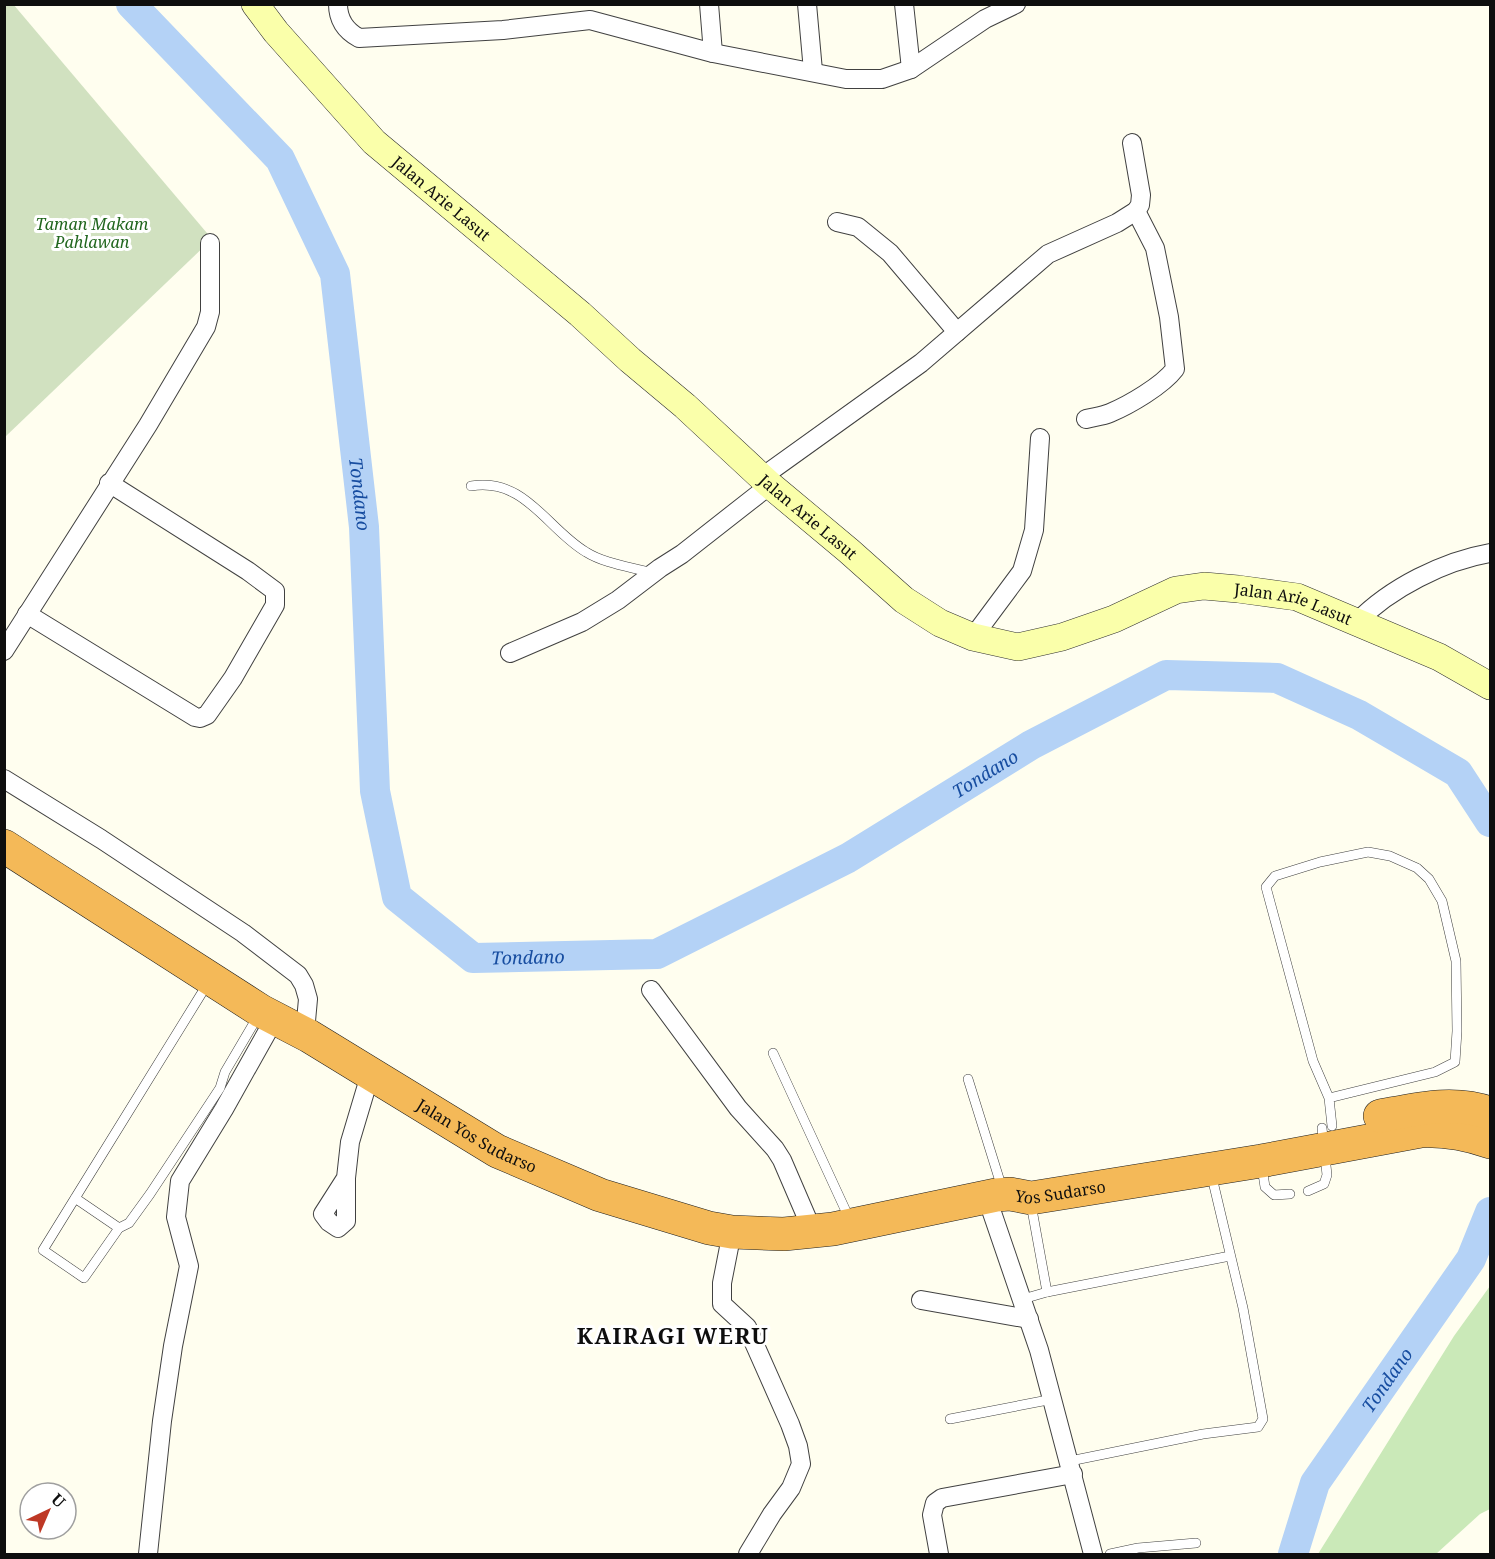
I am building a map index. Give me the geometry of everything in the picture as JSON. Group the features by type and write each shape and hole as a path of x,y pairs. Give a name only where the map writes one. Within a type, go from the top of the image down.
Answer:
{"highway":[{"name":"Jalan Yos Sudarso","path":"4,846 268,1015 309,1036 497,1151 600,1195 679,1220 732,1232 784,1234 853,1226 1008,1196"},
{"name":"Yos Sudarso","path":"1008,1196 1027,1184 1058,1177 1147,1164 1327,1125 1421,1131 1480,1124"},
{"name":"Yos Sudarso","path":"1008,1196 1261,1161 1327,1125"}],"main road":[{"name":"Jalan Arie Lasut","path":"255,4 276,32 374,142 547,285 630,360 685,405 766,481 904,600 940,623 973,637 1018,647 1062,637 1114,619 1176,590 1204,586 1297,597 1439,657 1491,686"}],"street":[{"path":"338,4 338,10 348,32 359,38 503,30 589,12 713,54 846,79 882,79 911,69 985,12 1016,4"},
{"path":"709,4 713,54"},
{"path":"807,4 813,71"},
{"path":"904,4 911,69"},
{"path":"510,653 582,622 618,600 682,554 766,481 921,363 1048,254 1117,223 1136,211 1140,205 1141,195 1132,142"},
{"path":"1086,419 1109,414 1168,378 1174,369 1168,308 1155,248 1136,211"},
{"path":"837,222 858,227 890,253 957,332"},
{"path":"4,651 148,425 206,327 210,312 210,243"},
{"path":"973,637 1022,571 1034,531 1040,438"},
{"path":"27,614 195,717 200,718 207,715 233,678 276,605 275,591 248,571 109,483"},
{"path":"1357,622 1371,607 1395,590 1467,557 1491,554"},
{"path":"4,779 101,839 243,933 298,975 308,999 306,1022 309,1036"},
{"path":"651,990 738,1108 776,1149 813,1232"},
{"path":"148,1554 162,1421 173,1346 189,1266 177,1216 180,1181 224,1109 268,1015"},
{"path":"345,1178 350,1142 370,1075"},
{"path":"1008,1196 1023,1299 1053,1399 1093,1554"},
{"path":"732,1232 722,1283 722,1304 747,1327 790,1424 798,1446 801,1464 791,1488 748,1554"},
{"path":"921,1300 1029,1319"},
{"path":"939,1554 932,1515 935,1503 942,1498 1071,1467"}],"lane":[{"path":"471,486 491,486 512,490 588,554 654,573"},
{"path":"1308,1191 1324,1184 1328,1175 1327,1125 1313,1061 1266,887 1275,876 1320,862 1368,852 1390,856 1417,868 1429,879 1442,901 1456,962 1455,1062 1327,1125"},
{"path":"211,978 44,1250 84,1278 119,1228 129,1222 150,1194 220,1088 225,1072 268,1015"},
{"path":"773,1053 853,1226"},
{"path":"968,1079 1008,1196 1047,1292"},
{"path":"1261,1161 1265,1187 1274,1195 1290,1194"},
{"path":"1071,1467 1203,1434 1258,1427 1263,1419 1210,1168"},
{"path":"75,1198 119,1228"},
{"path":"1023,1299 1047,1292 1230,1256"},
{"path":"950,1419 1053,1399"},
{"path":"1110,1554 1137,1548 1196,1543"}],"green space":[{"name":"Taman Makam Pahlawan","path":"13,4 212,239 5,437 4,5"},
{"path":"1490,1286 1490,1509 1480,1514 1436,1554 1318,1554 1454,1336"}],"waterway":[{"name":"Tondano","path":"131,4 280,159 335,274 364,527 375,791 397,897 473,958 657,954 848,858 1031,745 1166,675 1277,678 1359,715 1458,773 1490,822"},
{"name":"Tondano","path":"1293,1554 1315,1483 1471,1259 1490,1212"}],"district":[{"name":"KAIRAGI WERU","path":"673,1335"}]}
